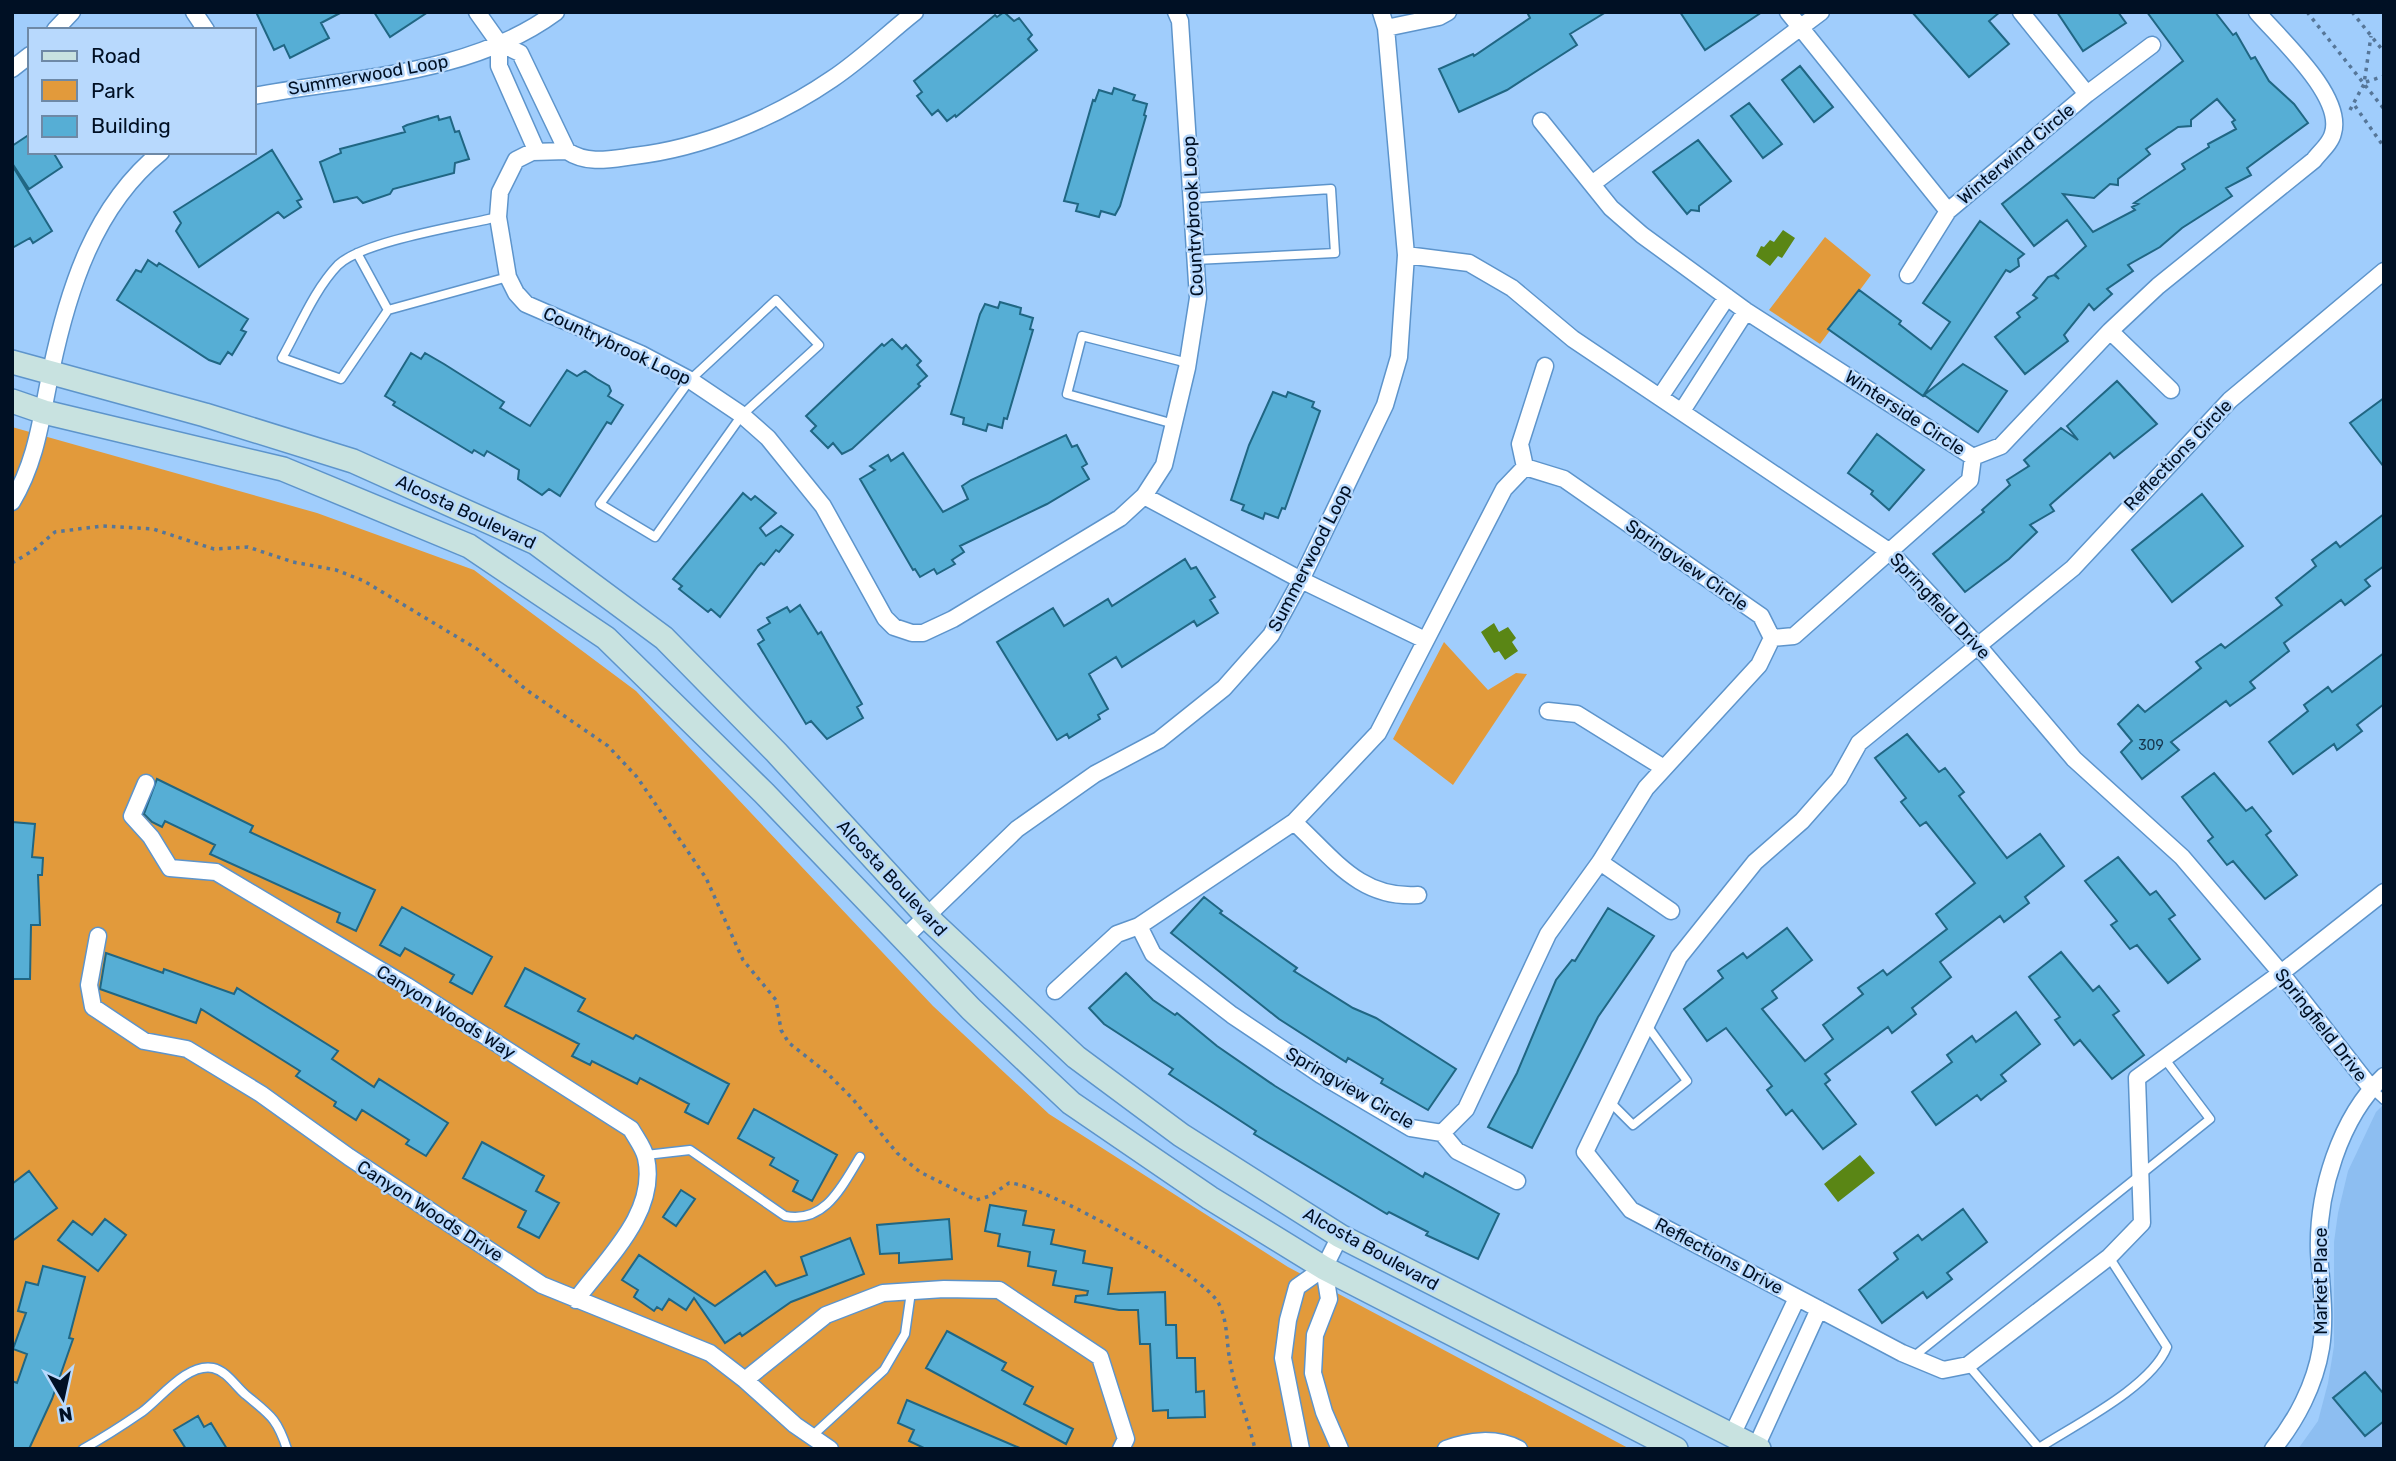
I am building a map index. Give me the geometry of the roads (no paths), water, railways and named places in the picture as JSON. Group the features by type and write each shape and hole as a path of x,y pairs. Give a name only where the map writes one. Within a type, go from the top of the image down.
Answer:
{"main road":[{"name":"Alcosta Boulevard","path":"12,362 205,415 353,461 536,543 664,638 776,752 925,915 1076,1057 1181,1135 1340,1236 1757,1448"},
{"name":"Alcosta Boulevard","path":"12,401 44,412 283,469 469,547 606,638 764,793 971,1009 1070,1102 1210,1198 1324,1268 1676,1449"}],"street":[{"path":"57,28 72,12"},
{"path":"194,12 205,28"},
{"path":"477,12 499,43 520,53 567,151 578,158 599,160 648,154 705,141 809,93 862,57 915,12"},
{"name":"Summerwood Loop","path":"256,96 450,63 499,43 556,12"},
{"name":"Countrybrook Loop","path":"537,152 524,155 509,169 500,192 498,217 508,277 526,304 642,354 690,380 742,415 768,438 823,506 876,608 894,627 912,634 923,633 953,619 1120,518 1144,496 1164,466 1188,363 1198,298 1194,198 1180,21 1176,12"},
{"path":"1383,20 1439,17 1448,12"},
{"name":"Winterwind Circle","path":"1788,12 1948,211 2087,94 2021,12"},
{"path":"1592,184 1821,12"},
{"name":"Winterside Circle","path":"1541,121 1611,208 1642,235 1746,311 1973,457 2001,446 2110,331 2158,286 2314,160 2333,136 2335,117 2328,96 2257,12"},
{"name":"Summerwood Loop","path":"903,939 1017,829 1095,774 1159,740 1224,688 1271,635 1301,580 1385,405 1399,357 1406,255 1383,20"},
{"path":"499,43 499,66 537,152 567,151"},
{"path":"2087,94 2152,45"},
{"path":"12,69 28,57"},
{"path":"12,502 29,472 70,289 99,226 145,165 159,154"},
{"path":"1908,275 1948,211"},
{"name":"Springfield Drive","path":"1406,255 1469,262 1513,288 1573,340 1890,552 1979,647 2074,759 2182,857 2281,973 2371,1088"},
{"name":"Reflections Circle","path":"1979,647 2073,568 2230,400 2384,271"},
{"path":"1660,397 1727,297"},
{"path":"1682,411 1746,311"},
{"path":"2110,331 2171,390"},
{"path":"1055,991 1117,934 1139,926 1294,822 1378,733 1504,489 1525,467 1520,444 1545,366"},
{"path":"1517,1181 1457,1151 1442,1133 1466,1109 1548,934 1600,862 1646,788 1759,665 1772,638 1794,636 1970,480 1973,457"},
{"name":"Springview Circle","path":"1525,467 1564,480 1619,517 1761,616 1772,638"},
{"path":"1144,496 1301,580 1425,640"},
{"name":"Reflections Drive","path":"1968,1365 1944,1370 1913,1357 1631,1210 1585,1152 1679,957 1755,862 1802,821 1839,779 1859,743 1979,647"},
{"path":"1548,711 1577,714 1664,768"},
{"name":"Canyon Woods Way","path":"146,783 132,816 151,837 170,868 216,872 407,986 631,1129 646,1155"},
{"path":"1294,822 1362,885 1393,896 1418,895"},
{"path":"1600,862 1671,911"},
{"path":"1968,1365 2109,1257 2142,1223 2137,1078 2281,973 2384,892"},
{"name":"Springview Circle","path":"1139,926 1153,954 1232,1016 1321,1075 1410,1128 1442,1133"},
{"name":"Canyon Woods Drive","path":"98,936 89,985 93,1007 144,1041 187,1049 208,1062 542,1285 710,1353 811,1437 830,1449"},
{"name":"Market Place","path":"2273,1449 2288,1430 2308,1392 2320,1351 2324,1310 2319,1250 2323,1201 2340,1143 2371,1088 2384,1076"},
{"path":"576,1300 640,1214 649,1183 646,1155"},
{"path":"1301,1449 1283,1358 1288,1320 1297,1287 1324,1268 1340,1236"},
{"path":"1324,1268 1329,1299 1315,1335 1313,1373 1324,1412 1340,1449"},
{"path":"745,1380 826,1315 883,1293 999,1290 1100,1356 1126,1439 1121,1449"},
{"path":"1732,1435 1797,1298"},
{"path":"1757,1448 1819,1309"},
{"path":"1446,1449 1466,1442 1493,1441 1519,1449"}],"lane":[{"path":"1194,198 1331,189 1335,253 1195,260"},
{"path":"498,217 357,253 338,266 282,358 341,379 388,310 508,277"},
{"path":"357,253 388,310"},
{"path":"776,300 819,345 742,415 654,537 600,504 690,380 776,300"},
{"path":"1174,424 1067,394 1082,336 1188,363"},
{"path":"1609,1101 1633,1125 1687,1081 1646,1024"},
{"path":"1913,1357 2210,1119 2164,1058"},
{"path":"2371,1088 2384,1100"},
{"path":"646,1155 690,1150 785,1216 796,1218 808,1217 828,1203 860,1157"},
{"path":"1968,1365 2039,1448 2133,1387 2152,1371 2167,1347 2109,1257"},
{"path":"811,1437 884,1370 905,1334 911,1292"},
{"path":"83,1449 144,1410 185,1377 200,1369 214,1368 224,1373 269,1411 278,1423 287,1449"}]}
